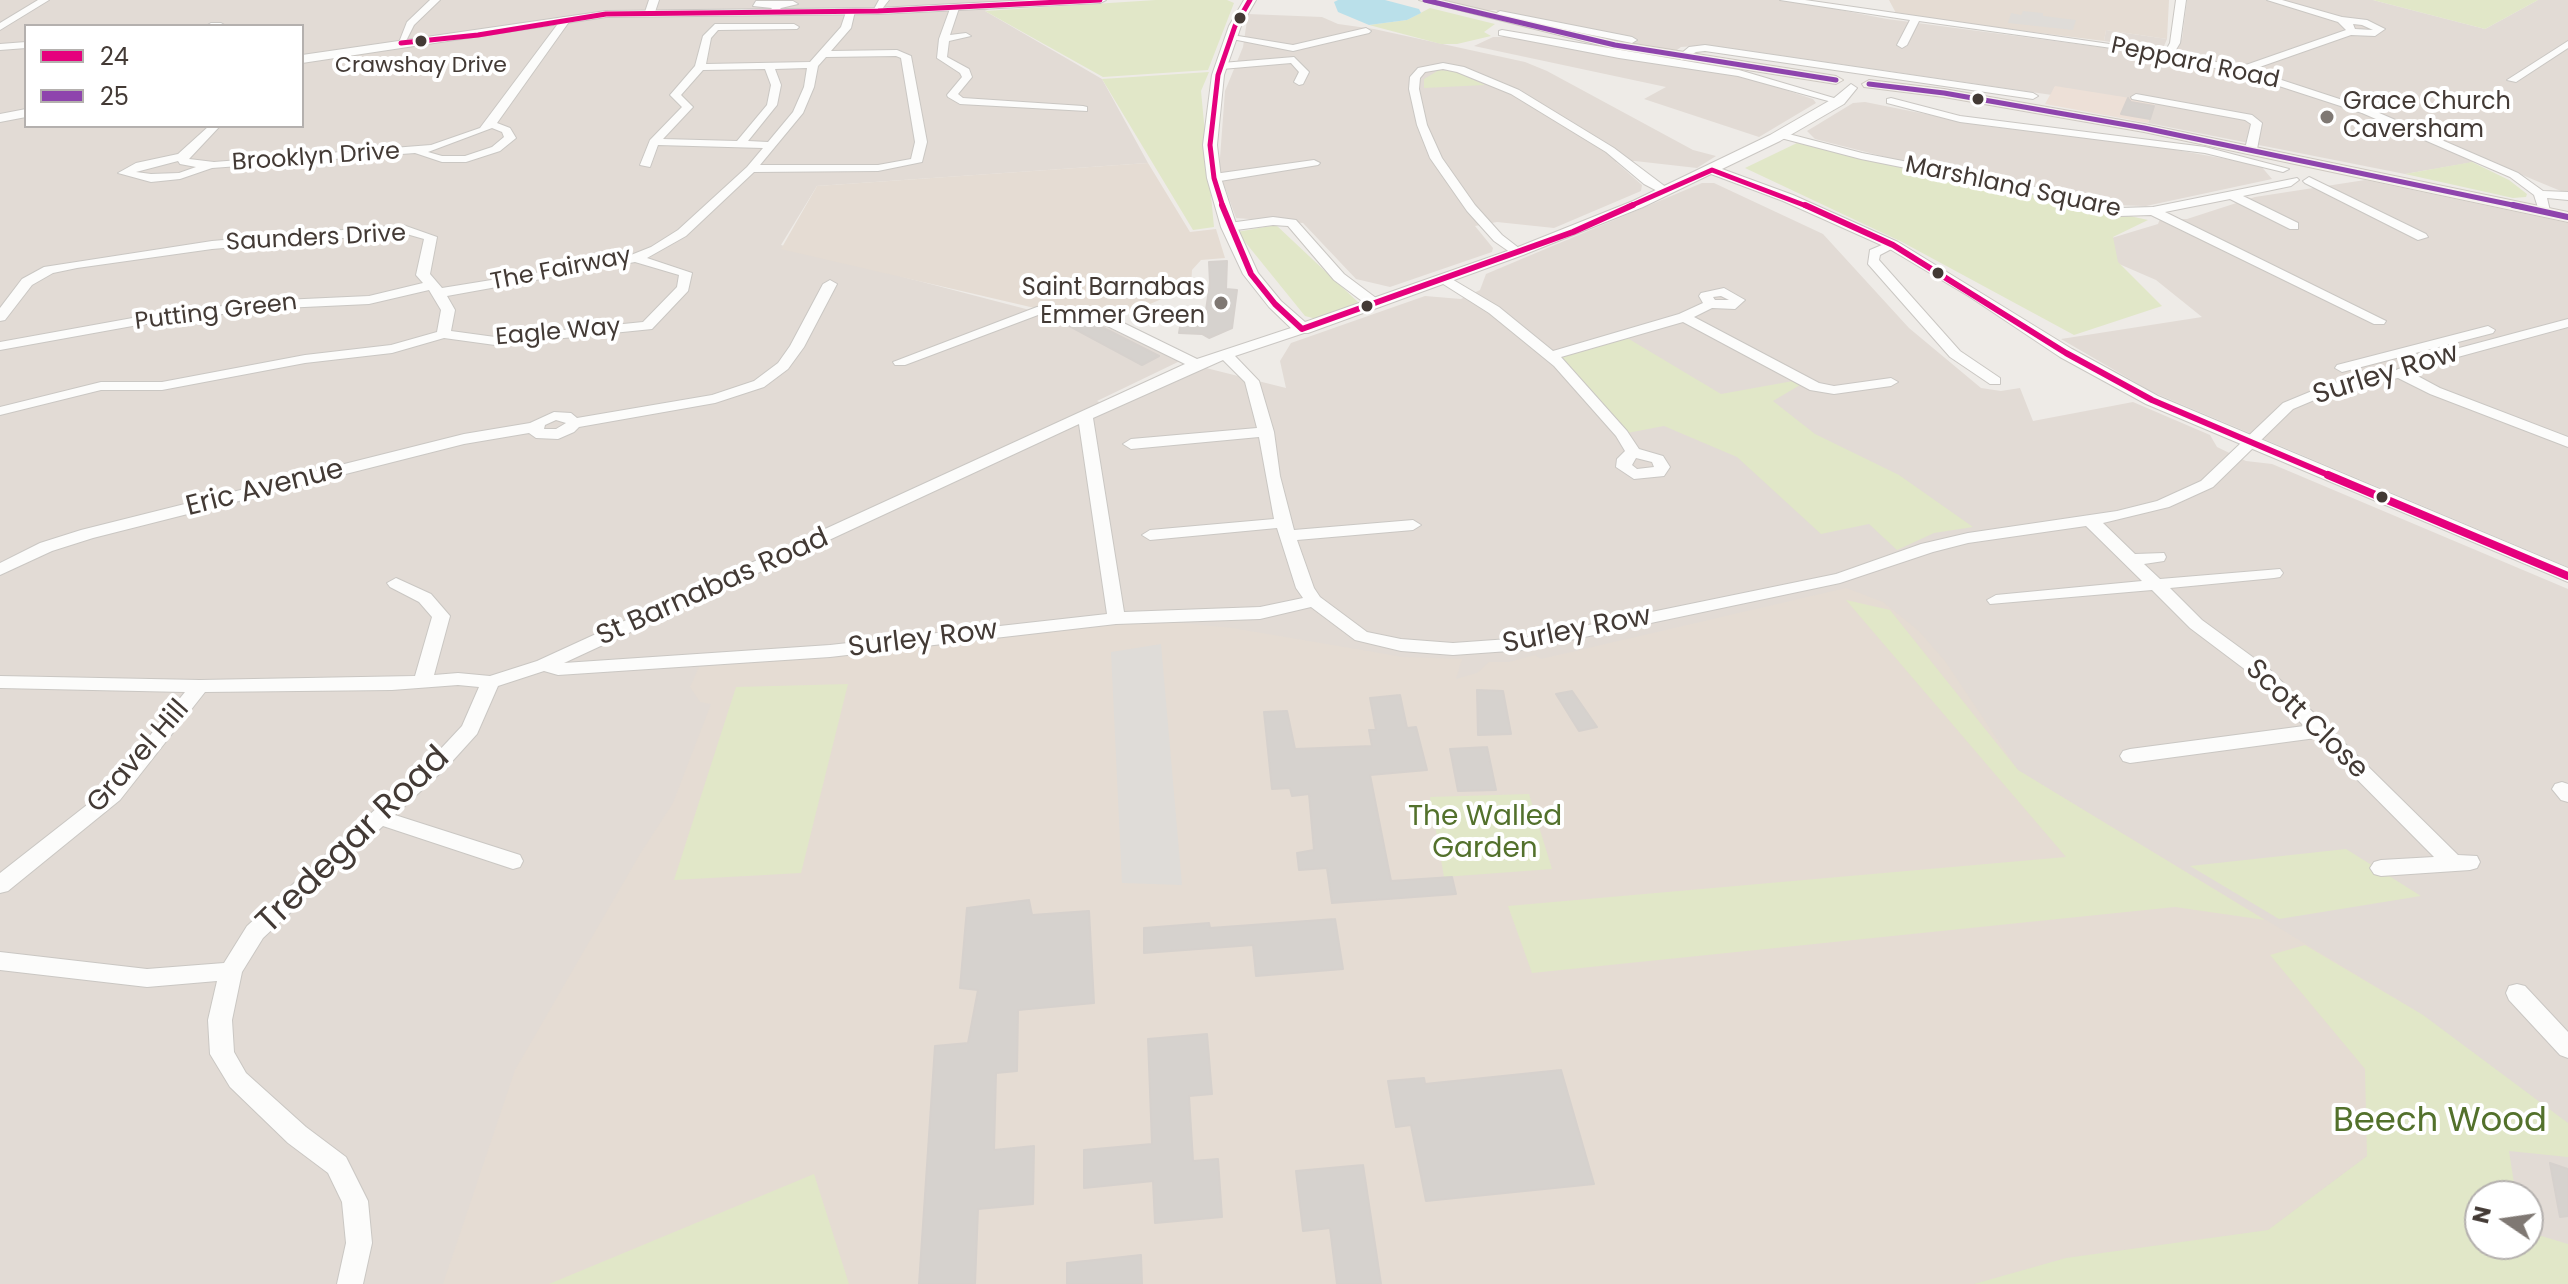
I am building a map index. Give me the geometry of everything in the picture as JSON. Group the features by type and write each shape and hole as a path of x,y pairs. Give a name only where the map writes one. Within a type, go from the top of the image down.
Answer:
{"main road":[{"path":"1425,0 1682,57 1836,80 1852,77 1869,84 1945,88 2568,217"},
{"path":"1836,80 1841,86 1851,88 1865,88 1869,84"}],"street":[{"path":"0,27 40,0"},
{"path":"401,43 410,24 435,0"},
{"path":"304,59 401,43 478,35 652,6 850,11 881,6 954,8 992,3 1100,0"},
{"path":"1250,0 1222,66 1212,108 1210,145 1214,178 1229,227 1251,274 1275,304 1302,329 1518,252 1665,191 1781,135 1839,101 1851,88"},
{"name":"Peppard Road","path":"1785,0 2169,54 2241,70 2366,111 2514,175 2540,194"},
{"path":"2169,54 2175,43 2181,0"},
{"path":"2241,70 2350,32 2375,33 2380,29 2364,22 2341,20 2272,0"},
{"path":"756,4 776,9 793,4"},
{"path":"1496,16 1518,4"},
{"path":"954,8 944,39 942,58 965,71 967,77 952,95 960,101 1083,109"},
{"name":"The Fairway","path":"435,289 634,258 655,250 682,233 751,169 798,113 809,87 813,65 846,28 850,11"},
{"path":"491,124 566,19"},
{"path":"1902,45 1915,20"},
{"path":"2341,20 2351,27 2350,32"},
{"path":"1587,35 1602,22"},
{"path":"646,165 654,142 688,107 675,95 700,67 706,38 715,27 794,27"},
{"path":"1232,38 1293,48 1366,31"},
{"path":"1502,33 1739,73 1839,101"},
{"path":"1587,35 1632,40"},
{"path":"944,39 966,36"},
{"path":"2505,68 2517,76 2568,44"},
{"path":"0,47 24,45"},
{"path":"1682,57 1693,49 1705,48 1945,88 2033,96"},
{"path":"751,169 878,168 916,162 921,142 906,56 897,53 824,54"},
{"path":"1222,66 1294,60 1304,72 1299,82"},
{"path":"700,67 813,65"},
{"path":"741,143 772,105 776,85 769,66"},
{"path":"1518,252 1498,238 1471,208 1436,158 1422,125 1414,89 1415,77 1422,70 1443,66 1460,69 1515,92 1586,134 1648,182 1665,191"},
{"path":"2136,97 2255,120 2251,149"},
{"path":"1891,101 1960,119 2075,136 2185,147 2308,173 2314,179 2309,181"},
{"path":"0,118 24,113"},
{"name":"Brooklyn Drive","path":"182,157 184,162 196,165 214,165 418,151 484,130 491,124 506,130 510,138 496,149 466,159 442,159 418,151"},
{"name":"Brooklyn Drive","path":"213,128 182,157 140,165 124,173 151,178 180,176 214,165"},
{"name":"Marshland Square","path":"1781,135 1861,156 2051,194 2120,212 2153,211 2287,184 2293,180 2309,181"},
{"path":"654,142 772,145"},
{"path":"1214,178 1314,163"},
{"path":"2283,169 2279,172 2281,175 2293,180"},
{"path":"1712,170 1788,198 1893,245 2106,377 2251,443 2568,576"},
{"path":"2309,181 2422,237"},
{"path":"2229,194 2294,226"},
{"path":"2544,211 2540,194 2568,196"},
{"path":"2153,211 2379,321"},
{"path":"1229,227 1273,221 1292,223 1339,277 1375,304"},
{"name":"Saunders Drive","path":"0,317 27,282 49,270 212,245 403,229 431,237 423,275 448,310 443,334"},
{"path":"1893,245 1874,253 1873,261 1955,354 1974,370 1995,381"},
{"name":"Eagle Way","path":"443,334 495,341 647,326 683,288 686,273 634,258"},
{"path":"1445,279 1494,310 1550,356 1605,413 1633,452"},
{"name":"Eric Avenue","path":"0,570 46,547 87,534 464,439 535,427 536,433 552,435 564,432 574,423 715,399 759,384 783,366 797,347 830,284"},
{"name":"Putting Green","path":"0,346 138,321 261,305 369,300 435,289"},
{"path":"2332,296 2349,292"},
{"path":"1550,356 1684,317 1710,304"},
{"path":"900,362 1037,311 1092,313 1196,364"},
{"path":"1684,317 1815,387 1834,390 1891,382"},
{"name":"Surley Row","path":"543,665 558,669 830,651 1116,618 1260,613 1314,601 1337,621 1371,639 1425,647 1482,648 1598,629 1840,578 1927,548 1968,538 2118,516 2189,494 2207,484 2288,406 2334,387 2403,372 2438,358 2568,323"},
{"name":"St Barnabas Road","path":"0,682 200,686 491,682 543,665 1196,364 1302,329"},
{"path":"2342,368 2488,330"},
{"path":"0,411 90,387 162,386 305,359 392,349 443,334"},
{"path":"1225,354 1252,381 1266,432 1272,476 1285,529 1305,588 1314,601"},
{"path":"2381,358 2435,391 2568,442"},
{"path":"1085,416 1116,618"},
{"path":"1131,444 1266,432"},
{"name":"Scott Close","path":"2090,520 2196,624 2262,673 2461,862 2381,868"},
{"path":"1150,535 1413,525"},
{"path":"2131,560 2158,557"},
{"path":"1996,600 2274,573"},
{"path":"396,583 425,598 441,616 423,681"},
{"name":"Tredegar Road","path":"350,1284 359,1243 355,1201 337,1165 297,1135 238,1080 222,1054 220,1020 231,971 255,932 441,761 470,729 491,682"},
{"name":"Gravel Hill","path":"0,885 113,795 200,686"},
{"path":"2130,756 2320,731"},
{"path":"379,817 513,861"},
{"path":"0,961 147,978 231,971"},
{"path":"2517,993 2568,1048"}],"shaded area":[{"path":"0,0 1075,0 998,5 985,11 1102,79 1148,163 817,186 781,245 1045,314 1084,316 1180,361 1097,401 1112,409 1202,367 1286,388 1280,361 1291,343 1425,296 1461,299 1480,290 1486,274 1702,183 1714,183 1823,234 1909,328 1981,388 2001,391 2020,388 2033,421 2133,402 2210,435 2217,447 2246,461 2272,464 2568,589 2568,1284 0,1284"},
{"path":"1443,0 1788,0 1887,19 2146,53 2150,48 2104,41 2106,30 2167,39 2164,46 2173,48 2182,39 2187,0 2373,0 2485,29 2538,0 2568,0 2568,194 2486,160 2405,174 2148,123 2155,103 2055,87 2052,95 1708,45 1681,47 1674,52 1588,37 1589,34 1500,14 1496,10 1482,10"},
{"path":"1889,0 2169,0 2167,39 2106,30 2104,41 1897,15"},
{"path":"2023,11 2076,20 2073,30 2008,23 2011,13 2021,15"},
{"path":"1248,14 1322,17 1338,24 1525,62 1693,150 1716,156 1697,168 1635,161 1616,162 1642,185 1641,191 1554,228 1497,222 1475,226 1493,248 1492,252 1390,287 1356,279 1303,223 1236,218 1219,171 1225,91 1243,47"},
{"path":"1493,37 1519,37 1746,77 1813,99 1816,103 1759,137 1644,99 1666,87 1474,46"},
{"path":"2055,86 2155,102 2148,123 2045,104"},
{"path":"1865,102 1986,126 2165,148 2260,165 2272,179 2146,206 2111,205 2062,191 1901,161 1815,139 1807,131 1853,103"},
{"path":"1148,163 1190,232 1216,229 1225,258 1201,260 1192,270 1191,286 1116,319 1090,310 1039,309 781,249 817,186"},
{"path":"2365,180 2568,223 2568,567 2152,392 2061,339 2202,317 2156,280 2103,257 2095,243 2158,224 2160,219 2187,219 2255,197"},
{"path":"1846,588 1883,602 1919,631 1945,661 2018,770 2423,1015 2420,1061 2367,1156 2268,1230 2066,1258 1974,1284 443,1284 515,1070 640,854 673,803 711,704 700,702 690,687 699,667 1141,619 1232,628 1403,657 1462,659 1456,679 1477,673 1489,662 1509,662 1535,655 1541,659"},
{"path":"1161,644 1182,885 1122,883 1111,652"}],"green space":[{"path":"1156,0 1227,0 1234,3 1208,70 1103,77 985,11"},
{"path":"2373,0 2538,0 2485,29"},
{"path":"1430,8 1495,24 1484,32 1491,36 1457,44 1441,44 1369,25 1407,20"},
{"path":"1439,70 1456,72 1485,85 1424,88 1424,79"},
{"path":"1209,72 1201,91 1214,227 1193,230 1102,79"},
{"path":"1797,143 2148,220 2113,237 2118,262 2162,306 2074,335 1902,242 1745,168"},
{"path":"2472,162 2509,180 2527,194 2526,197 2513,198 2405,174"},
{"path":"1276,225 1359,303 1316,319 1305,316 1237,232"},
{"path":"1624,336 1721,394 1793,381 1800,385 1773,401 1815,434 1899,475 1973,527 1934,533 1897,550 1869,524 1821,534 1737,457 1664,426 1622,434 1550,356"},
{"path":"1846,600 1890,610 2018,770 2265,920 2175,907 1532,973 1508,906 2066,857"},
{"path":"848,684 801,873 674,880 736,687"},
{"name":"The Walled Garden","path":"1529,794 1552,869 1444,877 1430,797"},
{"path":"2346,849 2421,896 2279,919 2190,866"},
{"name":"Beech Wood","path":"2305,945 2423,1015 2568,1123 2568,1157 2509,1151 2514,1180 2464,1180 2464,1260 2544,1260 2544,1237 2568,1244 2568,1284 1974,1284 2066,1258 2268,1230 2367,1156 2365,1069 2270,955"},
{"path":"814,1174 849,1284 549,1284"}],"water":[{"path":"1385,0 1419,9 1421,13 1407,20 1369,25 1338,12 1334,2"}],"building":[{"path":"2128,98 2131,102 2154,106 2150,119 2121,114"},
{"name":"Saint Barnabas Emmer Green","path":"1227,261 1226,289 1237,290 1232,328 1209,338 1202,334 1179,333 1182,316 1205,317 1210,283 1209,262"},
{"path":"1069,319 1088,320 1159,356 1142,365 1062,322"},
{"path":"1477,690 1503,691 1511,734 1478,735"},
{"path":"1572,691 1597,727 1579,731 1556,694"},
{"path":"1400,695 1407,728 1416,727 1427,770 1370,775 1391,881 1452,877 1456,894 1332,903 1327,868 1299,870 1297,853 1314,850 1309,794 1292,796 1290,788 1272,789 1264,712 1287,711 1295,749 1372,746 1369,730 1376,730 1370,698"},
{"path":"1487,747 1496,790 1458,791 1450,749"},
{"path":"1029,900 1032,915 1089,911 1094,1003 1018,1010 1017,1071 996,1073 994,1150 1034,1146 1033,1204 978,1209 975,1284 919,1284 935,1046 968,1043 978,990 960,988 967,908"},
{"path":"1335,919 1343,969 1256,976 1253,945 1144,953 1144,928 1209,923 1210,928"},
{"path":"1207,1034 1212,1094 1189,1096 1193,1161 1218,1159 1222,1217 1155,1223 1153,1181 1084,1188 1084,1150 1152,1144 1148,1039"},
{"path":"1561,1070 1594,1184 1426,1201 1411,1125 1396,1127 1388,1081 1424,1078 1425,1084"},
{"path":"2550,1163 2568,1169 2568,1216 2560,1217"},
{"path":"1363,1165 1381,1284 1337,1284 1330,1228 1303,1231 1296,1171"},
{"path":"1141,1255 1142,1284 1067,1284 1067,1263"}],"transit line":[{"name":"24","path":"401,43 478,35 606,14 878,11 1100,0"},
{"name":"24","path":"1250,0 1235,26 1218,75 1210,145 1214,178 1229,227 1251,274 1275,304 1302,329 1573,232 1712,170 1788,198 1893,245 2066,353 2152,400 2568,576"},
{"name":"25","path":"1425,0 1615,45 1836,80"},
{"name":"25","path":"1869,84 1944,93 2144,128 2568,217"}],"place":[{"name":"Crawshay Drive","path":"421,41"},
{"name":"Grace Church Caversham","path":"2327,117"},
{"name":"Saint Barnabas Emmer Green","path":"1221,303"}]}
